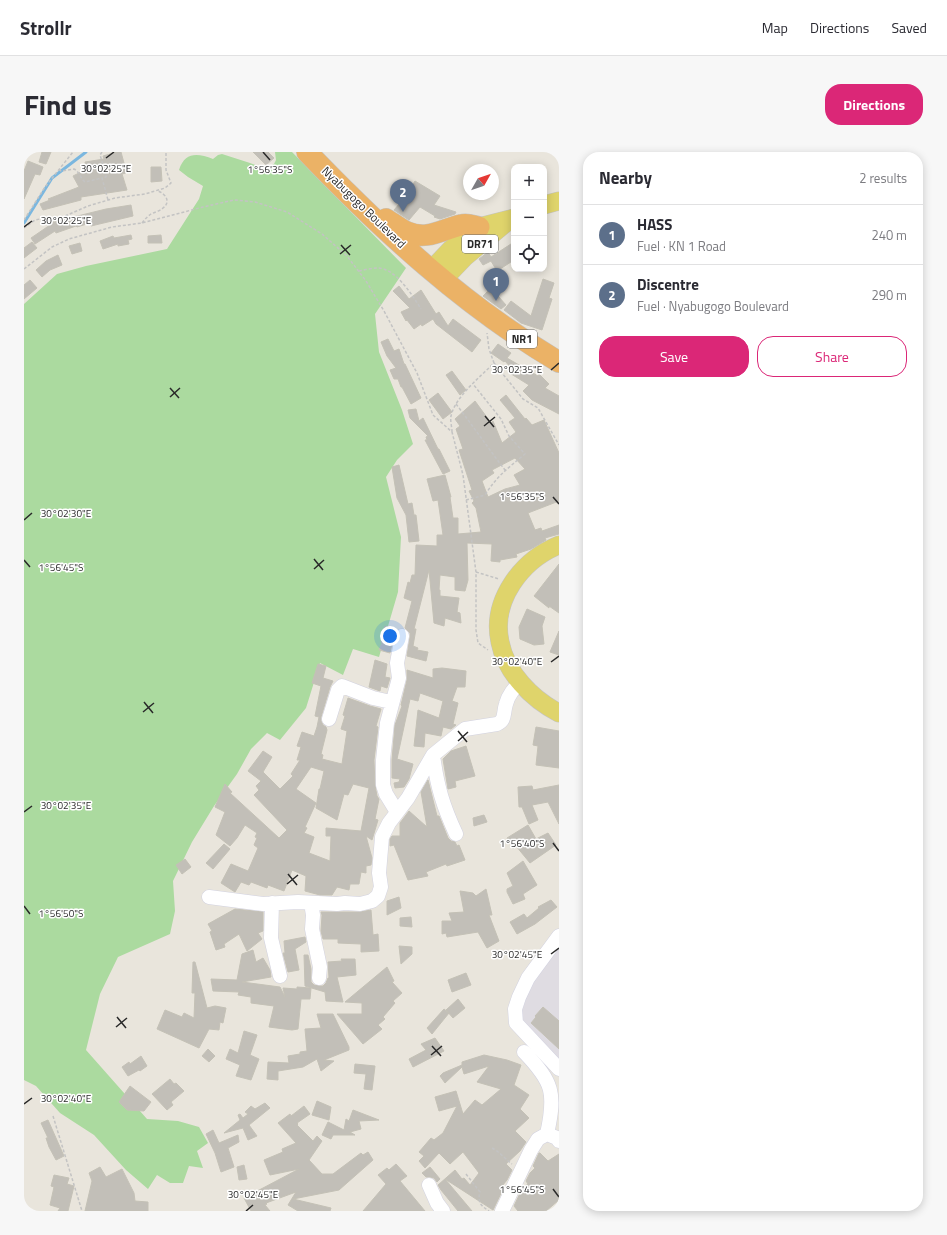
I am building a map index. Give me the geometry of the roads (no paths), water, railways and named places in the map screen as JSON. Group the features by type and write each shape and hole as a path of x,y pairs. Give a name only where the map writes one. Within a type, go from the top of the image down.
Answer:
{"highway":[{"name":"Nyabugogo Boulevard","path":"310,155 352,193 377,213 439,273"},
{"name":"Nyabugogo Boulevard","path":"310,155 395,239 439,273"},
{"path":"377,213 407,232 418,235 440,233 461,225 469,224 479,227"},
{"name":"NR1","path":"439,273 489,314 539,350 559,362"},
{"name":"NR1","path":"489,314 559,354"}],"main road":[{"path":"547,204 559,201"},
{"name":"DR71","path":"439,273 465,256 511,220"},
{"name":"DR71","path":"439,273 451,249 479,227 511,220"},
{"path":"559,545 533,561 514,579 505,596 498,621 499,640 504,656 521,683 538,700 559,713"}],"street":[{"path":"397,812 386,794 383,785 383,760 384,739 391,702 398,678 396,662 402,636"},
{"path":"209,897 257,903 298,902 360,904 372,901 378,896 381,887 380,873 382,837 397,812 408,798 433,755 465,730 501,722 504,717 506,704 511,692 521,683"},
{"path":"329,718 338,690 342,686 372,698 391,702"},
{"path":"433,755 440,794 445,810 456,834"},
{"path":"272,903 271,938 280,976"},
{"path":"311,903 313,915 312,929 320,967 319,978"},
{"path":"559,936 528,978 518,998 515,1009 516,1024 559,1069"},
{"path":"502,1211 538,1138 553,1137 551,1091 536,1065 524,1052"},
{"path":"429,1185 437,1203 443,1211"}],"waterway":[{"path":"24,223 52,178 86,152"}],"place":[{"name":"Discentre","path":"403,212"},
{"name":"HASS","path":"496,301"}]}
